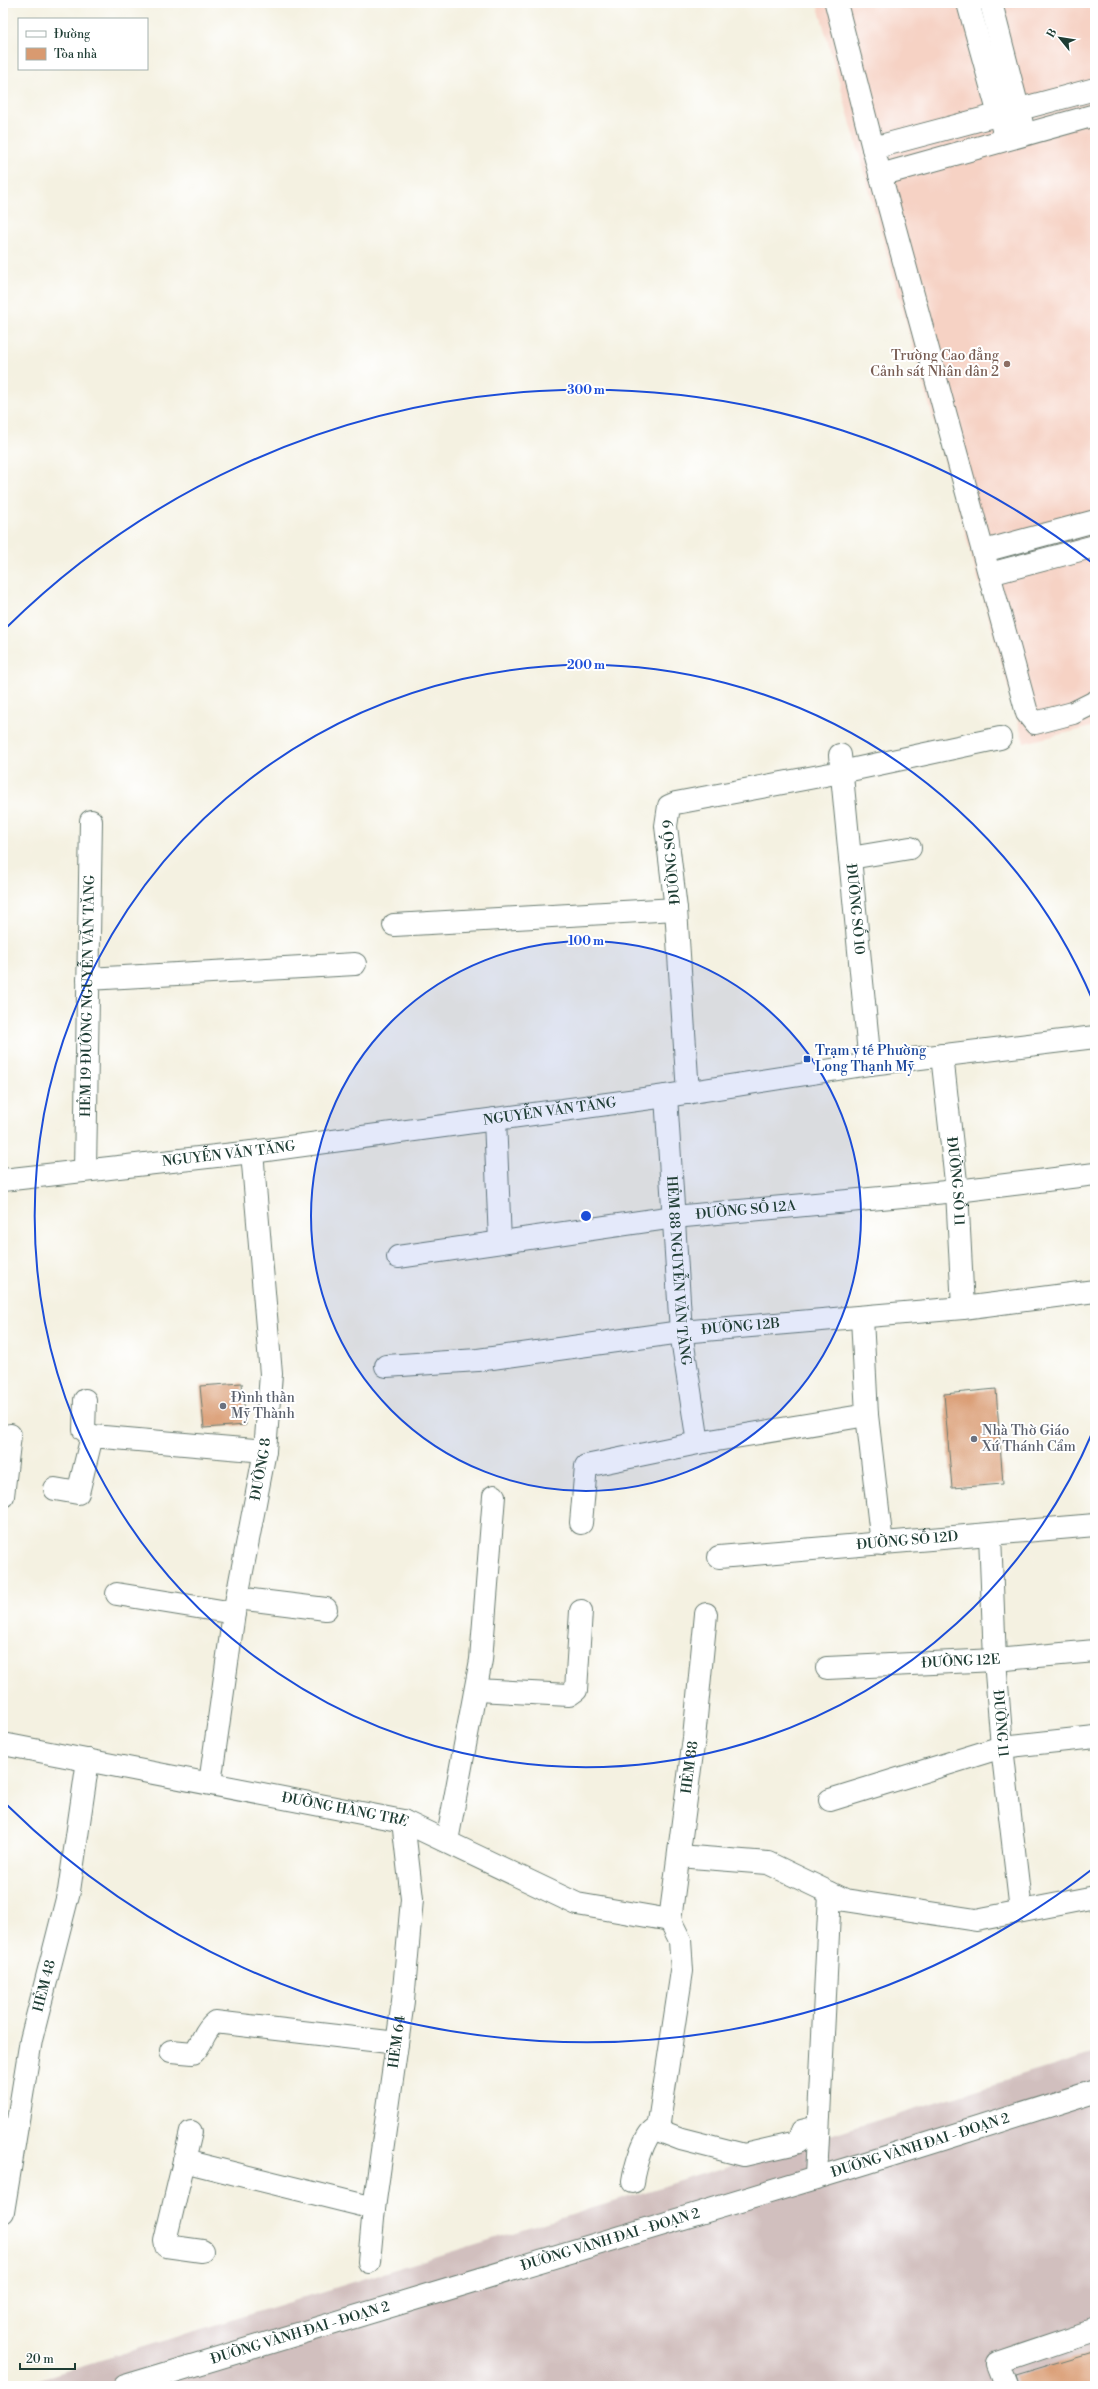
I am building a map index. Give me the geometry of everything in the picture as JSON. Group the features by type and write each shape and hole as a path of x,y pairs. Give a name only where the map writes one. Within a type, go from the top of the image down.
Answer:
{"street":[{"path":"836,3 872,148 984,551 1027,713 1035,723 1073,713 1095,702"},
{"path":"968,3 1009,112"},
{"path":"991,3 1009,112 1015,137"},
{"path":"872,148 1095,89"},
{"path":"880,175 1095,115"},
{"path":"984,551 1095,521"},
{"path":"990,574 1095,546"},
{"path":"840,764 1000,738"},
{"name":"ĐƯỜNG SỐ 10","path":"840,764 870,1064"},
{"name":"ĐƯỜNG SỐ 9","path":"688,1093 676,909 666,826 669,806 676,802 840,764"},
{"name":"HẺM 19 ĐƯỜNG NGUYỄN VĂN TĂNG","path":"85,1170 91,821"},
{"path":"850,858 910,848"},
{"path":"394,925 676,909"},
{"path":"88,979 355,964"},
{"name":"NGUYỄN VĂN TĂNG","path":"3,1180 252,1152 688,1093 870,1064 1095,1037"},
{"name":"ĐƯỜNG SỐ 11","path":"942,1056 957,1191 963,1308"},
{"name":"HẺM 88 NGUYỄN VĂN TĂNG","path":"666,1096 682,1332 698,1443"},
{"path":"495,1119 500,1242"},
{"name":"ĐƯỜNG 8","path":"210,1783 235,1606 265,1451 271,1374 252,1152"},
{"name":"ĐƯỜNG SỐ 12A","path":"398,1257 674,1217 957,1191 1095,1174"},
{"name":"ĐƯỜNG 12B","path":"386,1366 478,1360 682,1332 862,1318 963,1308 1095,1291"},
{"path":"862,1318 867,1415 882,1544"},
{"path":"85,1400 84,1430 92,1436 265,1451"},
{"path":"581,1523 586,1466 698,1443 867,1415"},
{"path":"3,1496 10,1435"},
{"path":"54,1489 78,1493 92,1436"},
{"path":"447,1842 477,1690 481,1660 494,1496"},
{"name":"ĐƯỜNG SỐ 12D","path":"719,1557 1095,1525"},
{"name":"ĐƯỜNG 11","path":"990,1535 995,1660 1002,1747 1021,1911"},
{"path":"117,1594 235,1606 326,1609"},
{"path":"477,1690 569,1694 576,1690 581,1611"},
{"name":"HẺM 88","path":"670,1920 694,1738 706,1614"},
{"name":"ĐƯỜNG 12E","path":"827,1668 995,1660 1095,1651"},
{"path":"830,1800 1002,1747 1095,1737"},
{"name":"ĐƯỜNG HÀNG TRE","path":"3,1744 403,1820 577,1904 670,1920"},
{"name":"HẺM 48","path":"3,2212 31,2040 69,1891 88,1760"},
{"name":"HẺM 64","path":"369,2262 374,2208 398,2043 412,1899 403,1820"},
{"path":"679,1856 768,1863 845,1900 976,1920 1095,1897"},
{"path":"816,2177 830,1893"},
{"path":"658,2129 682,1971 680,1940 670,1920"},
{"path":"171,2051 193,2053 200,2046 207,2028 214,2022 398,2043"},
{"name":"ĐƯỜNG VÀNH ĐAI - ĐOẠN 2","path":"125,2386 1095,2091"},
{"path":"633,2182 648,2137 652,2130 658,2129 681,2139 744,2155 798,2142 802,2132 818,2127"},
{"path":"191,2132 165,2241 166,2246 202,2251"},
{"path":"184,2161 374,2208"},
{"path":"1006,2386 997,2363 1095,2330"}],"shaded area":[{"name":"Trường Cao đẳng Cảnh sát Nhân dân 2","path":"817,3 1095,3 1095,726 1024,743"},
{"path":"1095,2053 1095,2386 17,2386"}],"building":[{"name":"Đình thần Mỹ Thành","path":"242,1383 246,1425 204,1428 200,1386"},
{"name":"Nhà Thờ Giáo Xứ Thánh Cẩm","path":"996,1389 1003,1484 952,1488 944,1394"},
{"path":"1095,2352 1095,2386 1018,2386 1015,2376"}],"place":[{"name":"Trường Cao đẳng Cảnh sát Nhân dân 2","path":"1007,364"},
{"name":"Trạm y tế Phường Long Thạnh Mỹ","path":"807,1059"},
{"name":"Đình thần Mỹ Thành","path":"223,1406"},
{"name":"Nhà Thờ Giáo Xứ Thánh Cẩm","path":"974,1439"}]}
